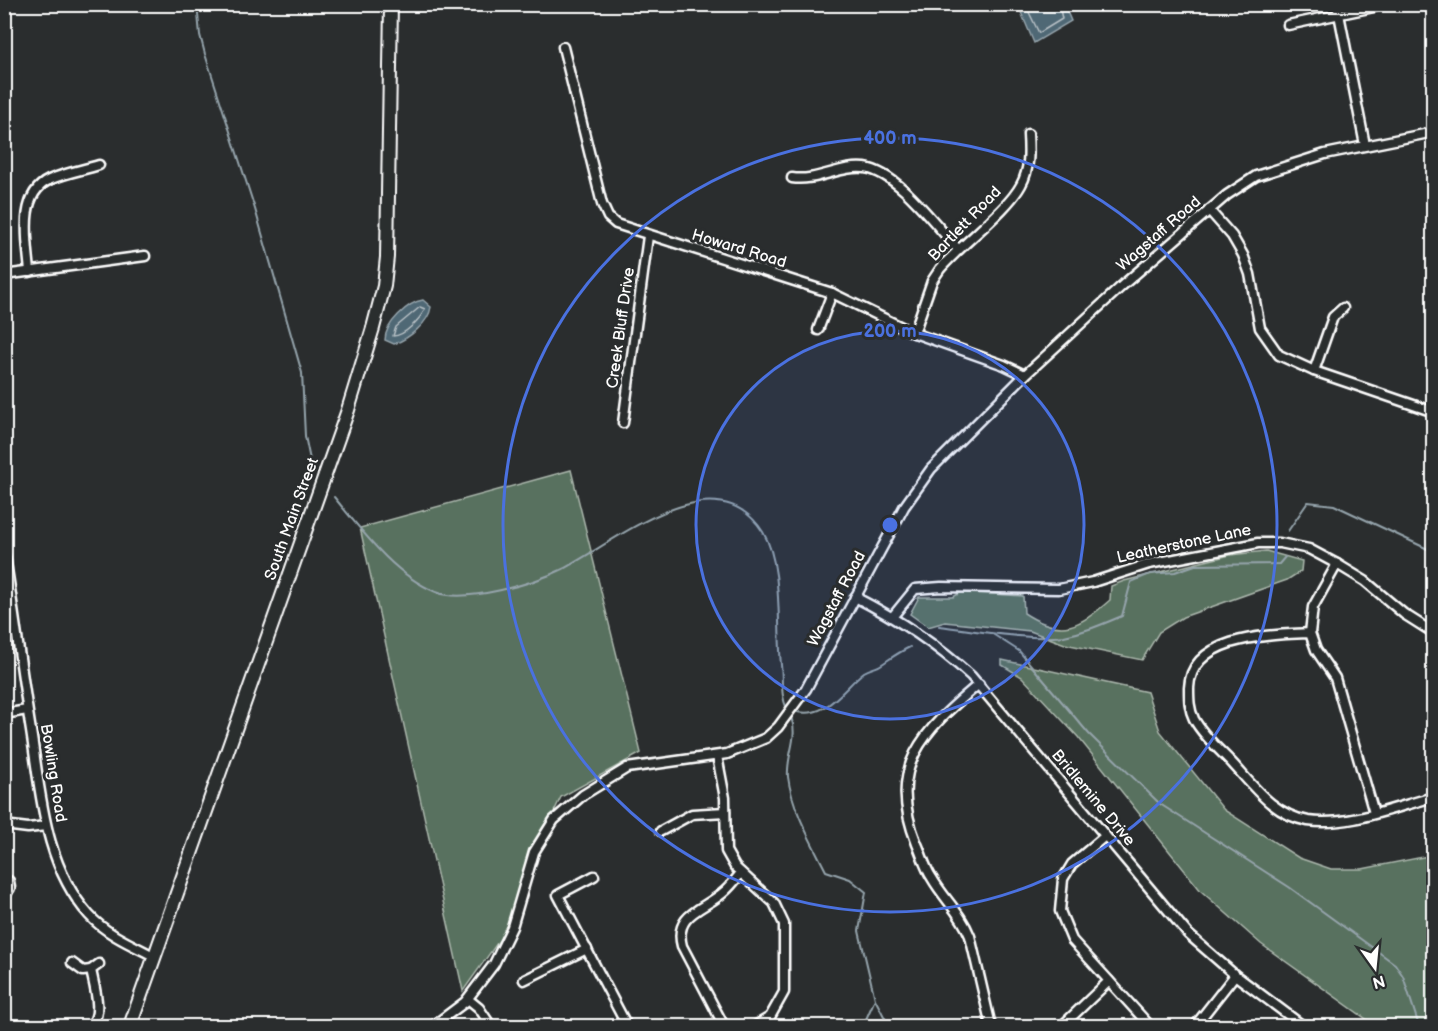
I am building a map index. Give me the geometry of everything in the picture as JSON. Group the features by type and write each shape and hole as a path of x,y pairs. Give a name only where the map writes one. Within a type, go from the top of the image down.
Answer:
{"highway":[{"name":"South Main Street","path":"130,1026 348,410 384,286 387,257 391,4"}],"street":[{"path":"1336,4 1365,145"},
{"path":"1288,25 1374,7"},
{"name":"Howard Road","path":"563,47 602,204 608,217 616,224 832,293 914,333 1005,364 1025,375"},
{"name":"Wagstaff Road","path":"433,1026 468,999 482,983 504,945 534,852 544,832 554,820 583,795 627,768 717,756 737,751 766,738 789,715 806,689 904,507 922,482 955,444 1025,375 1209,210 1244,183 1271,169 1365,145 1434,132"},
{"name":"Bartlett Road","path":"914,333 932,281 958,249 1011,199 1022,184 1028,165 1028,134"},
{"path":"30,272 26,226 31,199 47,180 99,165"},
{"path":"792,178 816,178 864,168 888,177 958,249"},
{"path":"1209,210 1238,244 1247,263 1263,336 1279,355 1314,371 1434,412"},
{"name":"Creek Bluff Drive","path":"623,423 648,236"},
{"path":"4,275 145,256"},
{"path":"818,330 832,293"},
{"path":"1314,371 1334,316 1343,308"},
{"name":"Leatherstone Lane","path":"893,616 915,589 941,587 1059,589 1093,582 1149,564 1258,543 1293,544 1309,549 1365,581 1404,614 1434,633"},
{"name":"Bowling Road","path":"4,550 7,586 45,826 62,874 89,915 103,928 154,956"},
{"path":"1337,564 1313,607 1310,633 1316,651 1335,678 1374,813"},
{"name":"Bridlemine Drive","path":"855,597 893,616 940,648 979,684 1188,934 1235,975 1303,1026"},
{"path":"1310,633 1237,641 1220,645 1208,652 1194,670 1190,683 1189,702 1195,720 1268,802 1283,813 1305,820 1327,823 1434,797"},
{"path":"979,684 932,725 914,750 907,773 905,806 908,822 930,876 968,929 991,1026"},
{"path":"4,714 27,710"},
{"path":"717,756 725,812 726,851 741,873 774,903 785,935 784,992 770,1017 755,1026"},
{"path":"661,831 702,811 725,812"},
{"path":"4,825 28,828 45,826"},
{"path":"1105,836 1072,864 1064,879 1059,905 1065,928 1072,940 1150,1026"},
{"path":"724,1026 682,946 680,932 686,918 693,911 725,892 741,873"},
{"path":"594,876 558,895 627,1026"},
{"path":"4,878 9,880 10,888 4,897"},
{"path":"524,980 587,949"},
{"path":"72,963 83,971 91,970 99,964"},
{"path":"90,1026 96,1022 98,1012 91,970"},
{"path":"1195,1026 1235,975"},
{"path":"1062,1026 1109,981"},
{"path":"468,999 479,1008 491,1026"}],"green space":[{"path":"571,470 641,753 561,797 530,862 510,925 463,991 360,528"},
{"path":"1266,551 1302,561 1301,571 1287,580 1183,617 1159,632 1142,660 1065,644 1030,631 945,622 928,627 910,614 919,597 953,597 962,592 1023,596 1024,613 1049,625 1070,626 1089,617 1110,600 1111,586 1124,581 1230,555"},
{"path":"1002,660 1147,692 1160,731 1224,810 1299,858 1331,869 1362,869 1428,856 1434,863 1433,1026 1376,1026 1261,944 1201,891 1078,737 1022,677 1002,665"}],"water":[{"path":"1018,5 1064,5 1071,21 1034,43"},
{"path":"423,300 431,307 422,324 394,344 385,340 389,327 398,315 404,309"}],"waterway":[{"path":"197,4 200,35 205,54 255,209 302,373 305,436 310,460 316,471"},
{"path":"334,497 368,538 406,575 436,592 449,595 482,594 518,586 551,574 636,526 664,512 692,503 719,502 743,511 763,532 774,561 783,693 787,709"},
{"path":"1288,531 1308,502 1334,505 1434,552"},
{"path":"939,626 1019,636 1064,636 1087,630 1122,616 1131,582 1150,574 1175,572 1195,565 1279,564 1285,557"},
{"path":"991,633 1019,651 1089,734 1160,804 1289,887 1395,964 1403,976 1419,1026"},
{"path":"794,711 805,713 825,707 864,672 910,647"},
{"path":"790,715 794,731 788,769 790,789 803,826 826,871 850,879 866,892 859,931 875,999 889,1026"},
{"path":"863,1026 875,999"}]}
